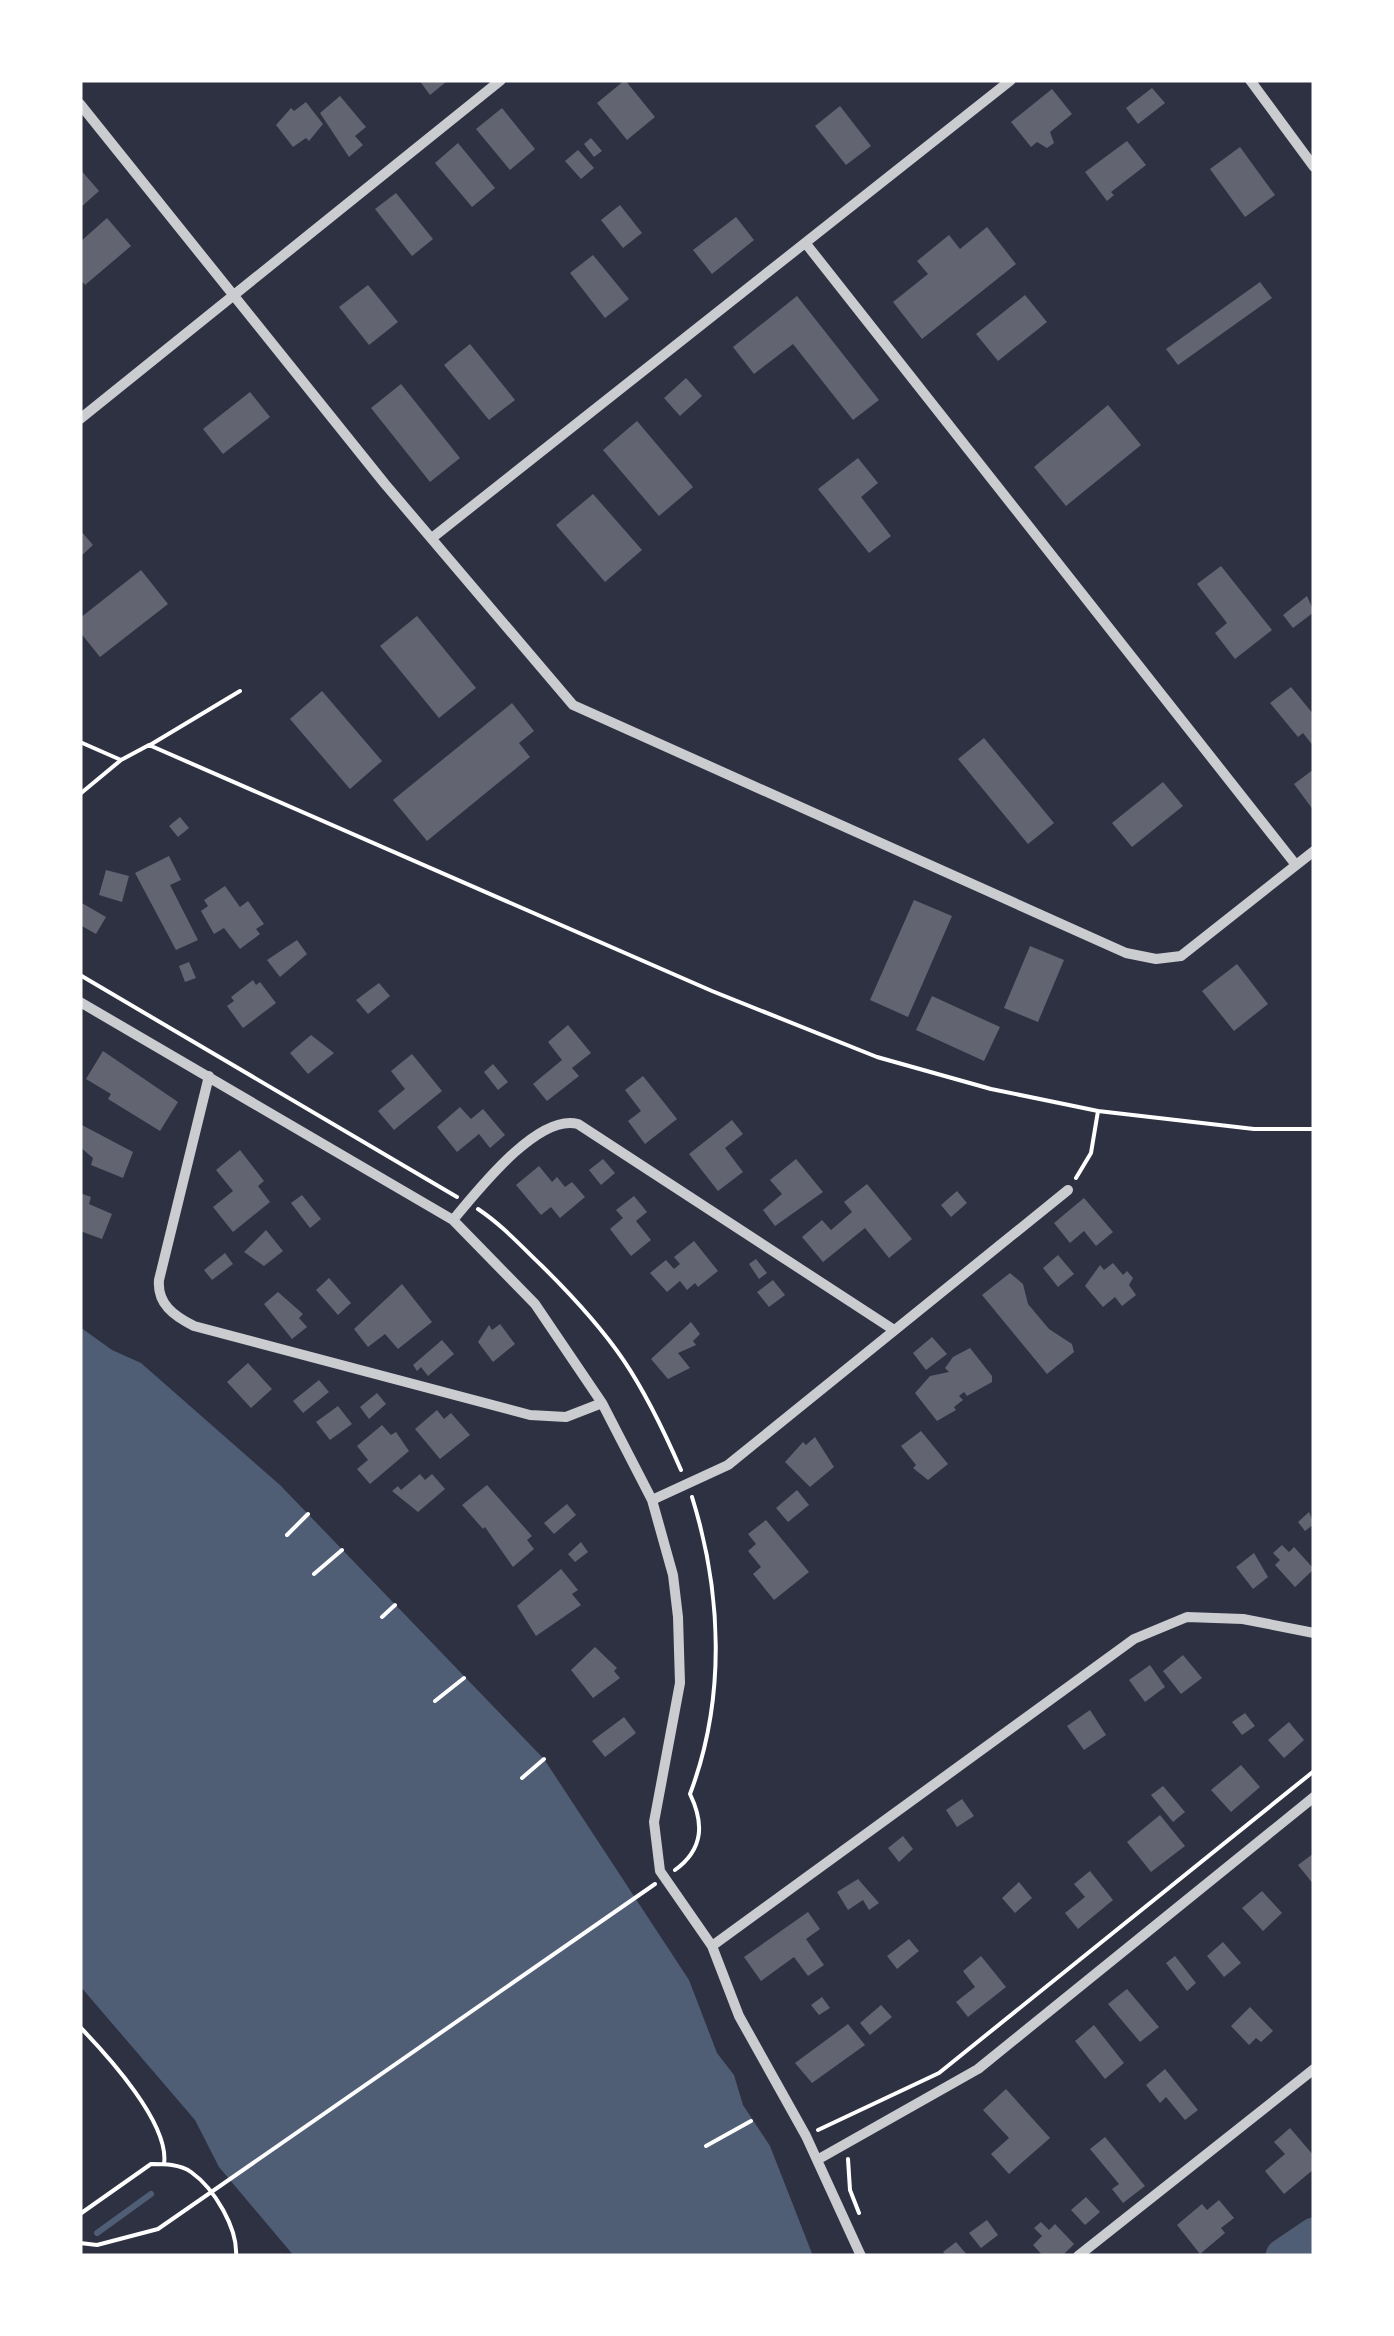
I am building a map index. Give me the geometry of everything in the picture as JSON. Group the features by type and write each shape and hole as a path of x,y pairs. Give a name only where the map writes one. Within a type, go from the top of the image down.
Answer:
{"street":[{"path":"80,419 236,298 501,80"},
{"path":"432,538 1011,80"},
{"path":"1250,80 1314,167"},
{"path":"80,104 432,538 573,705 1126,953 1156,960 1181,956 1314,851"},
{"path":"807,244 1296,865"},
{"path":"80,1002 453,1220 535,1304 602,1403 652,1500 673,1574 680,1683 657,1790 655,1852 660,1871 712,1946 738,2016 806,2136 861,2256"},
{"path":"209,1076 159,1280 163,1302 175,1316 194,1326 530,1416 566,1416 602,1403"},
{"path":"453,1220 550,1124 564,1120 578,1124 894,1330"},
{"path":"652,1500 688,1487 728,1465 1068,1190"},
{"path":"712,1946 1134,1638 1186,1617 1242,1619 1314,1634"},
{"path":"817,2160 978,2069 1314,1797"},
{"path":"1078,2256 1314,2070"}],"path":[{"path":"80,794 122,760 240,691"},
{"path":"80,742 122,760"},
{"path":"149,745 694,984 878,1057 991,1090 1098,1112 1254,1129 1314,1129"},
{"path":"80,975 435,1187 468,1202 493,1219 588,1312 621,1350 652,1404 688,1487 704,1538 716,1615 714,1694 702,1762 690,1794 701,1818 698,1842 684,1863 158,2229 96,2245 80,2243"},
{"path":"1068,1190 1090,1153 1098,1112"},
{"path":"287,1535 308,1514"},
{"path":"314,1574 342,1550"},
{"path":"382,1617 395,1605"},
{"path":"435,1701 464,1678"},
{"path":"522,1778 544,1759"},
{"path":"806,2136 938,2073 1314,1771"},
{"path":"80,2028 153,2120 166,2148 164,2164"},
{"path":"706,2146 752,2121"},
{"path":"838,2121 846,2144 850,2190 861,2218"},
{"path":"80,2214 152,2164 164,2164 192,2172 202,2184 234,2229 239,2255"}],"water":[{"path":"80,1327 112,1350 141,1363 280,1485 544,1759 689,1980 717,2053 734,2075 743,2105 770,2146 813,2256 294,2256 219,2167 195,2120 80,1986"}],"building":[{"path":"419,80 445,80 446,82 430,95"},
{"path":"625,80 655,117 627,140 597,103"},
{"path":"1152,88 1165,103 1138,124 1126,108"},
{"path":"1052,89 1072,114 1050,132 1054,143 1047,148 1037,142 1031,147 1011,122"},
{"path":"340,96 366,127 355,136 363,145 349,157 320,113"},
{"path":"306,102 323,124 309,141 306,138 293,147 276,125 291,108 294,111"},
{"path":"840,106 871,146 846,165 815,126"},
{"path":"502,108 535,149 510,170 476,129"},
{"path":"591,138 602,151 594,157 584,144"},
{"path":"1127,141 1146,165 1111,192 1114,195 1107,201 1085,172"},
{"path":"458,143 495,188 472,207 435,163"},
{"path":"1240,147 1275,195 1245,217 1210,169"},
{"path":"578,150 594,168 581,179 565,161"},
{"path":"80,169 99,191 80,208"},
{"path":"396,193 433,239 412,256 375,209"},
{"path":"620,205 642,233 623,248 601,220"},
{"path":"736,217 754,240 712,274 693,250"},
{"path":"107,218 131,246 85,285 80,279 80,242"},
{"path":"987,227 1016,264 922,339 893,302 928,274 917,261 949,235 960,249"},
{"path":"593,255 629,299 605,318 570,273"},
{"path":"1260,282 1272,298 1178,365 1166,349"},
{"path":"368,285 398,322 369,345 339,307"},
{"path":"1025,295 1047,322 998,361 976,334"},
{"path":"797,296 879,400 853,420 793,344 754,374 733,347"},
{"path":"470,344 515,400 489,420 444,365"},
{"path":"686,378 702,396 680,416 664,398"},
{"path":"401,384 460,458 430,482 371,408"},
{"path":"250,392 270,417 223,454 203,429"},
{"path":"1108,405 1141,445 1066,506 1034,467"},
{"path":"637,421 693,487 659,516 603,450"},
{"path":"858,458 878,483 861,497 891,536 869,553 818,489"},
{"path":"593,494 642,550 605,582 556,525"},
{"path":"80,530 93,545 80,557"},
{"path":"1221,566 1272,630 1235,659 1215,633 1227,623 1197,584"},
{"path":"141,570 168,604 100,657 80,632 80,618"},
{"path":"1307,596 1314,612 1293,628 1283,615"},
{"path":"417,616 476,688 439,718 380,646"},
{"path":"1291,687 1314,715 1314,747 1303,733 1298,737 1270,703"},
{"path":"322,691 382,761 350,789 290,719"},
{"path":"512,703 534,731 519,743 530,757 427,841 393,800"},
{"path":"984,738 1054,823 1028,844 958,759"},
{"path":"1314,769 1314,811 1294,784"},
{"path":"1163,782 1183,806 1132,847 1112,823"},
{"path":"180,817 189,828 178,837 169,826"},
{"path":"169,856 181,880 170,885 198,940 176,950 135,873"},
{"path":"106,870 129,876 122,902 99,895"},
{"path":"225,886 240,907 248,901 264,924 256,929 260,934 240,949 224,928 214,934 201,911 208,906 204,900"},
{"path":"914,900 952,916 908,1017 870,1000"},
{"path":"80,902 106,917 96,934 80,925"},
{"path":"297,940 307,954 280,977 267,960"},
{"path":"1030,946 1064,960 1038,1022 1004,1008"},
{"path":"189,962 196,978 185,982 179,966"},
{"path":"1237,964 1268,1004 1234,1031 1202,991"},
{"path":"253,980 256,985 260,982 276,1003 243,1028 227,1006 234,1001 231,997"},
{"path":"379,983 390,996 368,1014 356,1000"},
{"path":"932,996 1000,1027 984,1061 916,1030"},
{"path":"568,1025 591,1053 572,1068 579,1076 547,1101 533,1084 562,1060 548,1042"},
{"path":"311,1035 334,1053 308,1074 290,1053"},
{"path":"103,1051 178,1102 160,1131 108,1099 111,1094 86,1079"},
{"path":"412,1054 442,1091 394,1130 378,1111 405,1089 391,1071"},
{"path":"493,1064 508,1082 498,1090 484,1072"},
{"path":"643,1076 677,1119 645,1144 628,1121 641,1111 625,1090"},
{"path":"460,1107 471,1119 483,1109 505,1135 490,1148 479,1134 457,1152 437,1127"},
{"path":"732,1120 743,1134 725,1148 743,1172 718,1191 689,1154"},
{"path":"80,1124 133,1152 123,1178 91,1165 93,1158 80,1147"},
{"path":"240,1150 264,1181 258,1186 270,1202 233,1232 213,1207 233,1191 216,1170"},
{"path":"603,1159 615,1173 601,1185 589,1170"},
{"path":"796,1159 823,1192 775,1226 763,1210 782,1194 770,1180"},
{"path":"539,1166 552,1182 557,1177 565,1187 572,1182 585,1197 560,1218 551,1207 541,1215 516,1185"},
{"path":"867,1184 912,1239 889,1258 865,1228 823,1262 802,1237 822,1220 831,1230 852,1212 844,1202"},
{"path":"957,1191 967,1203 951,1217 941,1205"},
{"path":"80,1193 91,1197 89,1204 112,1214 102,1239 80,1231"},
{"path":"302,1195 321,1219 310,1228 291,1203"},
{"path":"634,1196 647,1212 636,1221 651,1240 631,1256 610,1229 623,1218 616,1210"},
{"path":"1084,1198 1113,1232 1096,1246 1084,1231 1070,1243 1054,1223"},
{"path":"266,1230 283,1251 264,1266 244,1252"},
{"path":"694,1241 718,1271 698,1287 695,1283 687,1290 680,1281 667,1292 650,1273 666,1260 674,1269 680,1264 674,1257"},
{"path":"225,1253 233,1264 212,1280 204,1270"},
{"path":"1058,1255 1074,1274 1058,1287 1043,1268"},
{"path":"756,1259 767,1273 759,1279 749,1264"},
{"path":"1113,1263 1123,1275 1127,1271 1133,1278 1129,1285 1136,1295 1122,1306 1115,1297 1103,1307 1085,1286 1100,1265 1104,1270"},
{"path":"1010,1273 1023,1284 1028,1304 1049,1329 1072,1344 1074,1352 1047,1374 982,1295"},
{"path":"329,1278 351,1303 338,1315 316,1290"},
{"path":"773,1280 785,1295 769,1307 757,1292"},
{"path":"402,1284 432,1322 398,1349 385,1334 368,1347 354,1329"},
{"path":"278,1292 303,1314 299,1318 307,1327 292,1339 264,1304"},
{"path":"691,1322 700,1334 693,1341 696,1345 678,1353 690,1368 668,1379 651,1359"},
{"path":"500,1324 515,1344 493,1362 478,1342 489,1325 492,1330"},
{"path":"932,1337 947,1354 926,1370 913,1353"},
{"path":"442,1340 454,1354 428,1376 421,1367 417,1371 413,1365"},
{"path":"970,1348 992,1376 992,1382 967,1396 964,1392 959,1396 963,1400 954,1407 956,1410 937,1421 915,1393 930,1376 949,1372 945,1368 953,1357"},
{"path":"248,1363 272,1389 251,1408 227,1382"},
{"path":"319,1380 329,1392 303,1413 293,1401"},
{"path":"377,1393 386,1404 369,1419 360,1407"},
{"path":"338,1406 352,1424 330,1440 316,1422"},
{"path":"437,1410 444,1419 451,1413 470,1435 440,1459 415,1429"},
{"path":"382,1425 391,1435 396,1432 409,1451 370,1484 357,1469 368,1460 357,1446"},
{"path":"921,1431 948,1464 928,1480 913,1468 916,1465 901,1446"},
{"path":"815,1437 834,1467 810,1487 785,1462 803,1442 806,1445"},
{"path":"420,1474 425,1480 432,1474 445,1489 418,1512 392,1491 398,1486 401,1490"},
{"path":"487,1485 532,1536 527,1540 534,1549 513,1567 485,1527 462,1505"},
{"path":"797,1490 809,1505 788,1522 776,1508"},
{"path":"567,1504 576,1515 554,1534 544,1523"},
{"path":"1309,1512 1314,1524 1305,1531 1298,1522"},
{"path":"766,1520 809,1572 774,1600 753,1574 761,1567 748,1551 756,1544 748,1534"},
{"path":"581,1542 588,1552 575,1562 568,1554"},
{"path":"1282,1545 1289,1552 1294,1547 1314,1569 1295,1587 1275,1565 1280,1560 1273,1553"},
{"path":"1254,1553 1268,1577 1253,1589 1236,1567"},
{"path":"561,1569 578,1590 572,1594 581,1605 536,1636 517,1606"},
{"path":"595,1647 617,1668 614,1671 620,1678 593,1698 571,1670"},
{"path":"1183,1655 1202,1678 1181,1694 1163,1671"},
{"path":"1150,1665 1165,1687 1145,1702 1129,1680"},
{"path":"1090,1710 1106,1735 1084,1750 1067,1726"},
{"path":"1245,1713 1255,1726 1242,1735 1232,1722"},
{"path":"624,1717 636,1733 605,1757 592,1741"},
{"path":"1289,1722 1304,1740 1284,1758 1268,1740"},
{"path":"1241,1765 1260,1787 1231,1812 1211,1790"},
{"path":"1163,1786 1185,1812 1173,1822 1151,1795"},
{"path":"962,1799 974,1816 957,1827 946,1810"},
{"path":"1160,1815 1185,1846 1151,1872 1127,1842"},
{"path":"903,1836 913,1849 899,1862 888,1848"},
{"path":"1314,1853 1314,1885 1298,1865"},
{"path":"1090,1871 1113,1900 1078,1929 1065,1913 1085,1897 1074,1884"},
{"path":"858,1879 879,1903 869,1910 863,1900 848,1910 837,1892"},
{"path":"1019,1882 1032,1898 1015,1913 1002,1898"},
{"path":"1262,1891 1282,1913 1263,1931 1242,1908"},
{"path":"808,1912 820,1929 806,1939 824,1965 808,1976 794,1957 761,1981 744,1957"},
{"path":"909,1939 919,1951 897,1969 887,1956"},
{"path":"1223,1942 1241,1963 1224,1977 1207,1956"},
{"path":"981,1956 1006,1987 968,2017 956,2002 975,1987 963,1971"},
{"path":"1175,1956 1196,1983 1187,1991 1166,1963"},
{"path":"1127,1989 1159,2027 1140,2042 1108,2004"},
{"path":"822,1997 830,2008 819,2015 811,2005"},
{"path":"881,2005 892,2017 870,2035 860,2023"},
{"path":"1250,2007 1273,2031 1261,2042 1256,2038 1249,2045 1231,2026"},
{"path":"848,2024 865,2045 812,2083 795,2063"},
{"path":"1094,2025 1124,2063 1105,2079 1075,2041"},
{"path":"1165,2069 1198,2110 1185,2120 1166,2097 1160,2103 1146,2085"},
{"path":"1006,2089 1050,2138 1009,2174 991,2154 1009,2138 983,2110"},
{"path":"1290,2128 1314,2156 1314,2169 1284,2194 1265,2171 1285,2154 1274,2142"},
{"path":"1105,2137 1145,2186 1123,2203 1112,2189 1119,2184 1090,2149"},
{"path":"1086,2197 1100,2212 1085,2225 1071,2210"},
{"path":"1219,2200 1234,2218 1221,2228 1225,2233 1200,2254 1177,2225 1202,2204 1207,2210"},
{"path":"987,2220 998,2235 981,2248 969,2233"},
{"path":"1041,2222 1049,2230 1055,2224 1074,2244 1062,2256 1043,2256 1033,2245 1042,2236 1034,2228"},
{"path":"956,2242 968,2256 947,2256 943,2252"}],"waterway":[{"path":"97,2233 151,2194"},
{"path":"1283,2256 1314,2235"}]}
